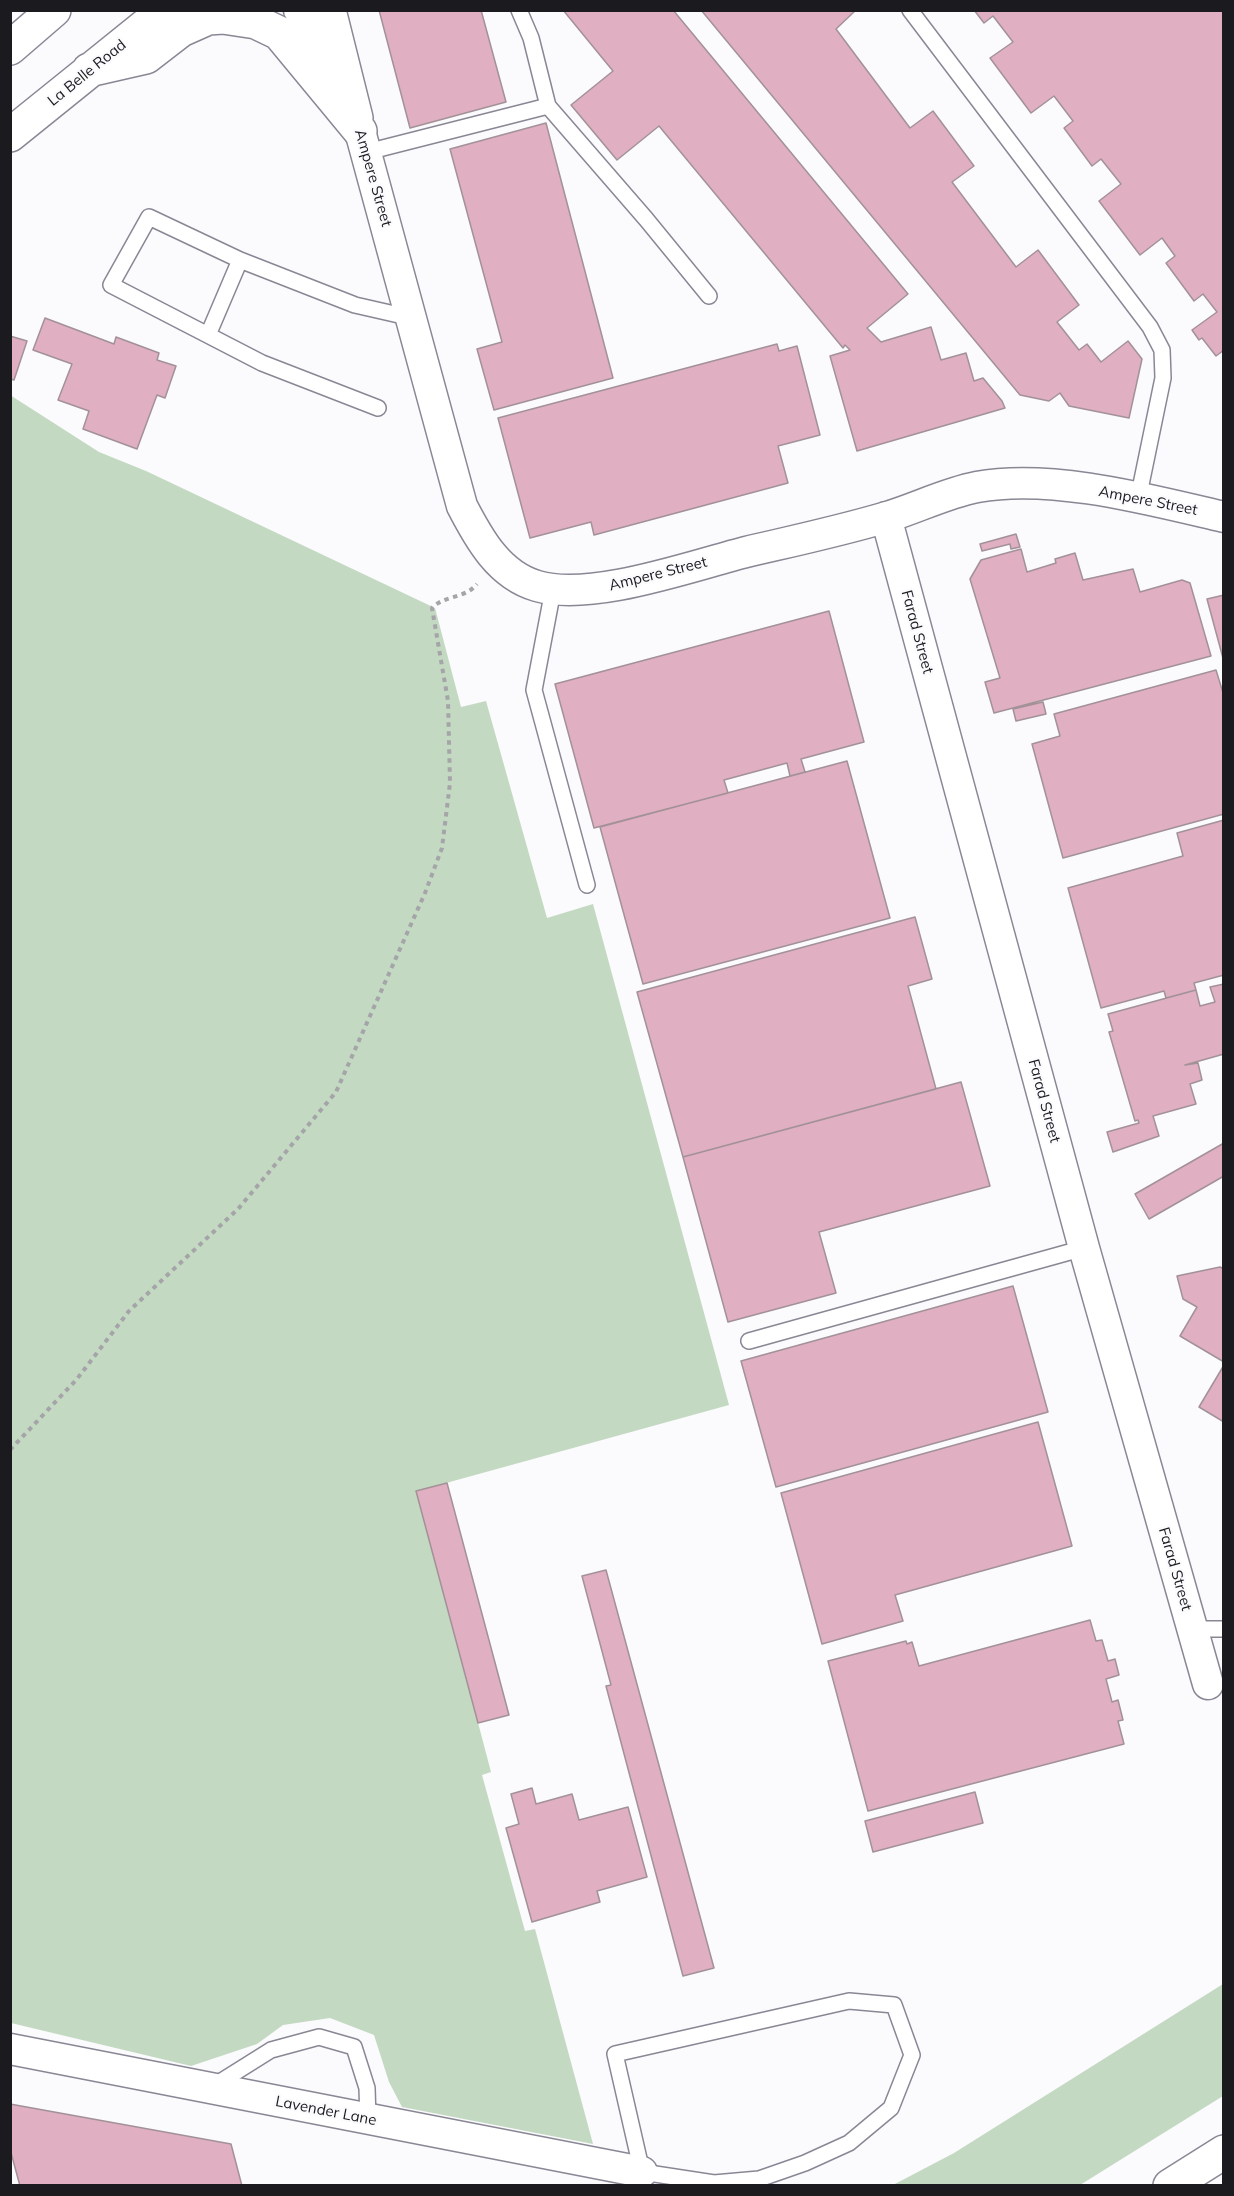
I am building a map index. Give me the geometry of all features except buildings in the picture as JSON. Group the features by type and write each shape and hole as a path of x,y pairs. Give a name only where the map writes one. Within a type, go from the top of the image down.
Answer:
{"main road":[{"path":"10,48 54,10"},
{"name":"La Belle Road","path":"10,135 165,10"},
{"path":"329,10 361,134"},
{"path":"89,70 146,57 181,30 208,18 223,17 256,22 279,33 361,134"},
{"path":"1170,2186 1224,2152"}],"street":[{"name":"Ampere Street","path":"299,10 323,46 345,90 361,134 462,506 475,533 495,559 513,574 535,585 553,590 607,587 886,517 977,487 1074,486 1224,517"},
{"name":"Farad Street","path":"886,517 1084,1248 1208,1684"},
{"name":"Lavender Lane","path":"10,2049 642,2172"}],"lane":[{"path":"519,10 531,38 548,106 709,296"},
{"path":"910,10 1150,327 1162,350 1163,378 1138,499"},
{"path":"361,134 548,106"},
{"path":"378,408 262,363 111,285 149,217 240,260 355,305 412,318"},
{"path":"208,335 240,260"},
{"path":"553,590 534,690 587,885"},
{"path":"749,1341 1084,1248"},
{"path":"1192,1629 1224,1629"},
{"path":"849,2001 894,2005 912,2055 891,2108 849,2143 806,2163 759,2179 714,2183 642,2172 615,2054 849,2001"},
{"path":"209,2088 271,2050 319,2037 354,2047 367,2088 368,2120"}],"path":[{"path":"10,1450 77,1379 129,1311 238,1209 336,1092 425,893 442,848 450,783 448,701 432,608 437,602 471,592 495,559"}],"green space":[{"path":"10,395 99,452 146,471 435,608 461,707 486,701 547,918 593,904 729,1405 417,1491 491,1772 482,1775 525,1931 535,1929 593,2144 402,2107 389,2082 374,2035 330,2018 283,2025 257,2044 191,2066 11,2023"},
{"path":"1223,1984 1223,2096 1080,2185 893,2185 954,2153"}]}
